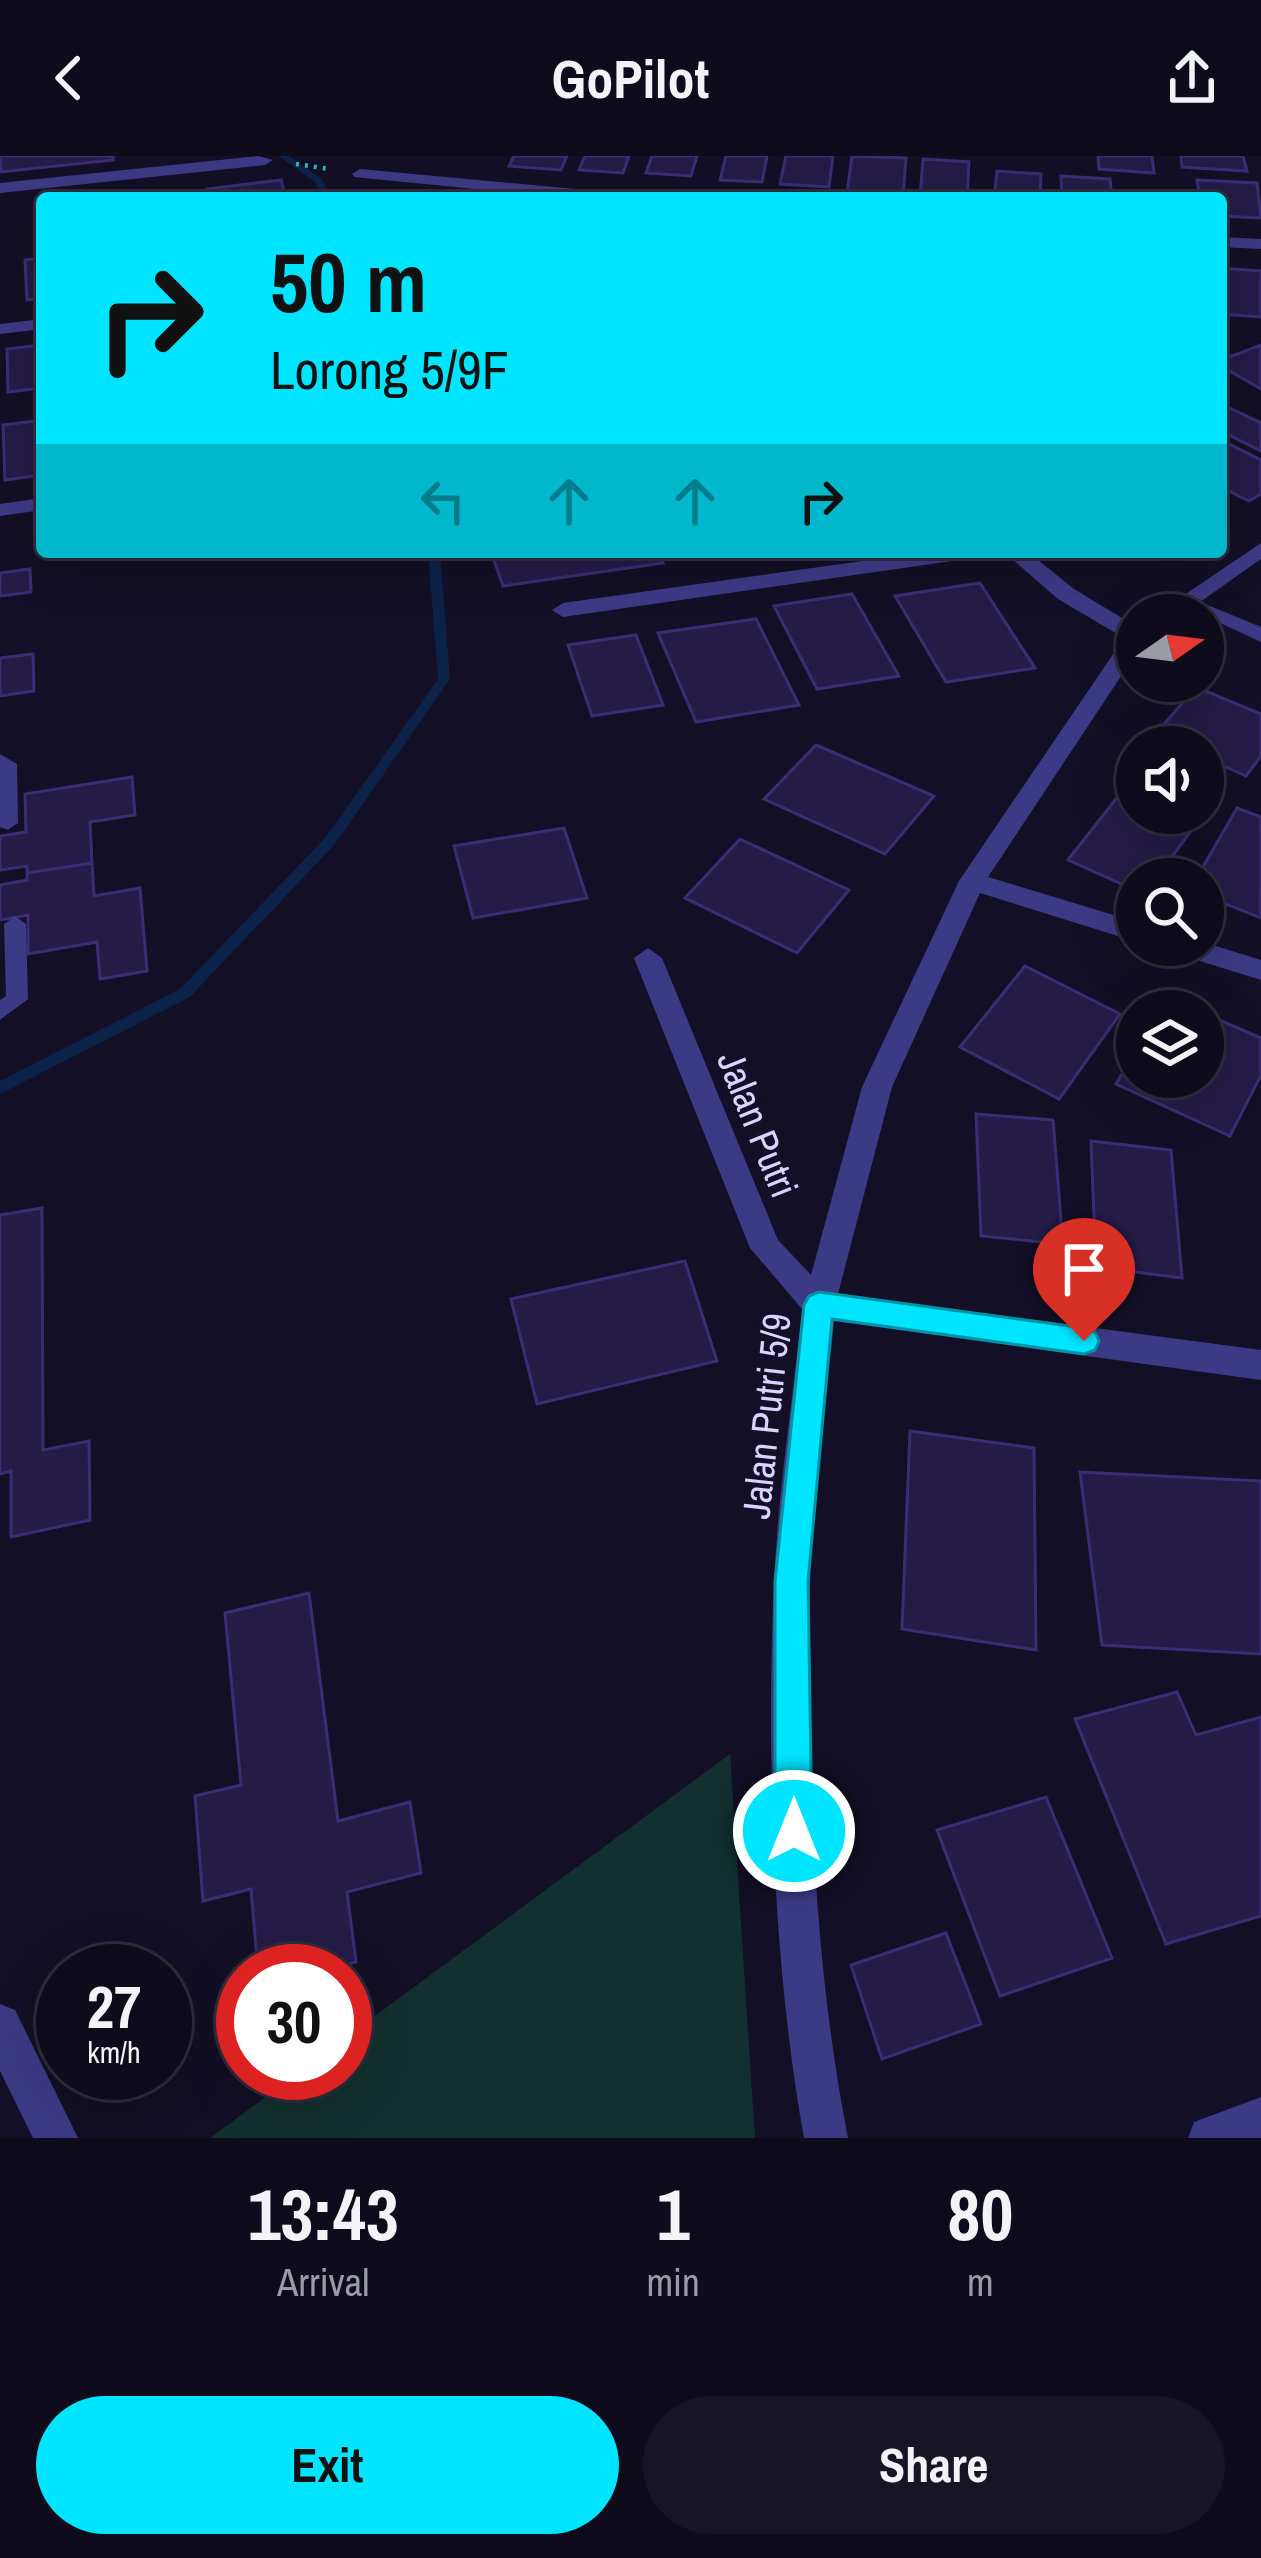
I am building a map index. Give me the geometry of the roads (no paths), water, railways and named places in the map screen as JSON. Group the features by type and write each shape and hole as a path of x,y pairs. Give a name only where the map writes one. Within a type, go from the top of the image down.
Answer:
{"street":[{"path":"0,188 265,160"},
{"path":"361,174 516,192"},
{"path":"1227,242 1261,244"},
{"path":"0,329 36,325"},
{"path":"0,510 36,505"},
{"path":"1196,594 1261,549"},
{"path":"563,610 931,558"},
{"path":"1022,558 1066,594 1116,623"},
{"path":"1224,624 1261,635"},
{"name":"Jalan Putri 5/9","path":"826,2138 816,2085 794,1831 791,1581 819,1305 877,1087 972,881 1116,665"},
{"path":"972,881 1116,926"},
{"name":"Jalan Putri","path":"648,958 766,1248 819,1305"},
{"path":"1224,958 1261,970"},
{"path":"819,1305 1261,1365"},
{"path":"0,2025 56,2138"},
{"path":"1214,2138 1261,2119"}],"lane":[{"path":"0,760 7,764 8,823"},
{"path":"0,1012 17,999 15,924"}],"waterway":[{"path":"283,156 319,181 324,192"},
{"path":"0,1088 185,993 330,841 444,679 434,558"}]}
